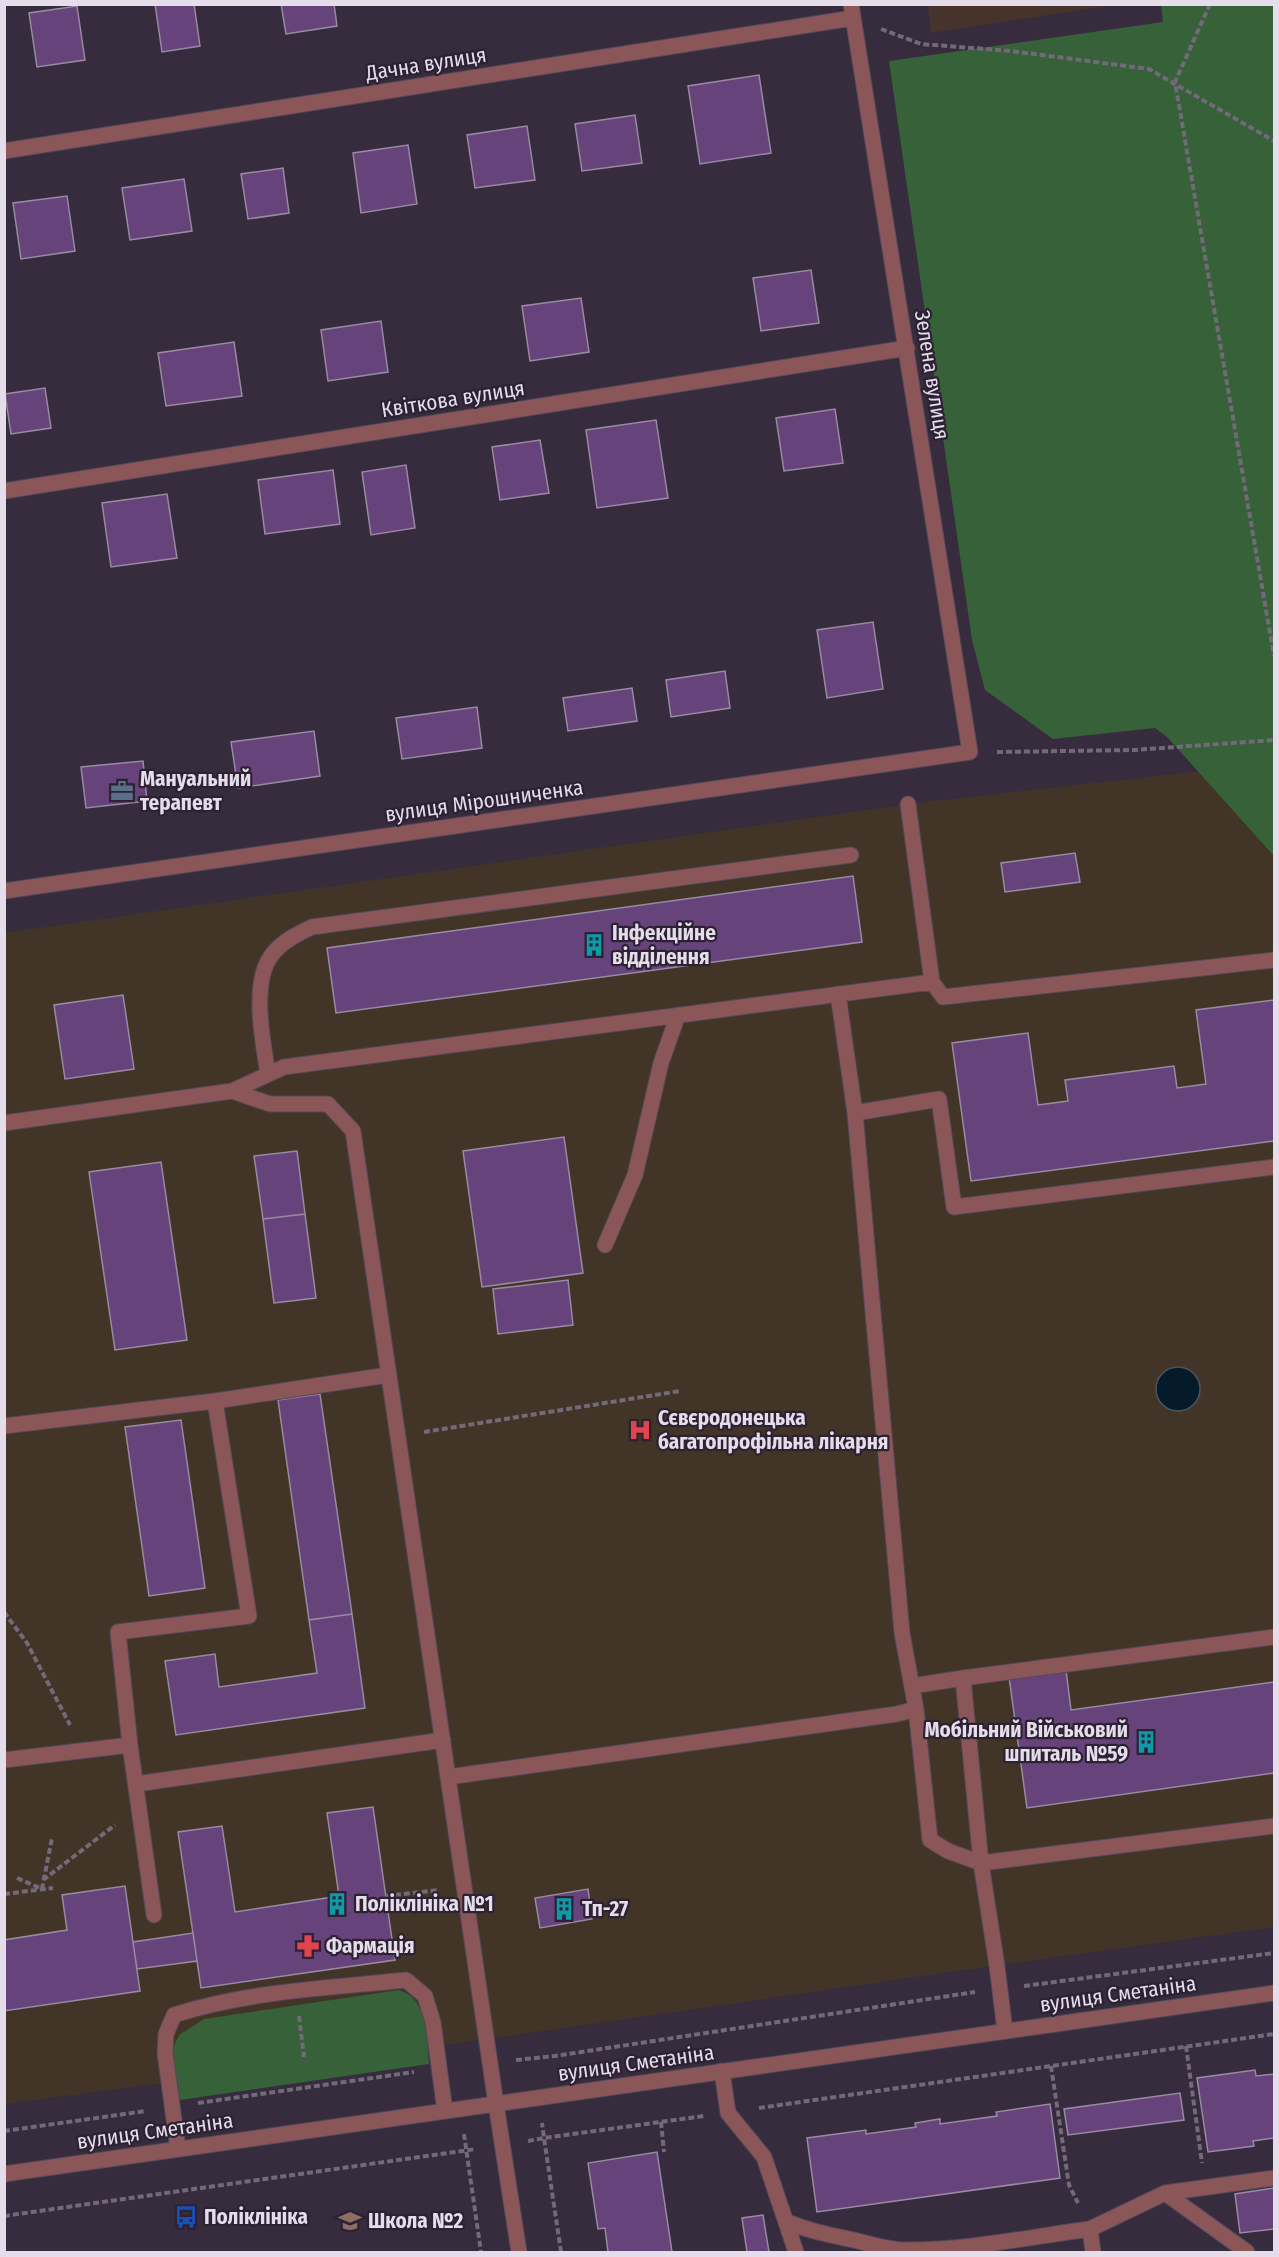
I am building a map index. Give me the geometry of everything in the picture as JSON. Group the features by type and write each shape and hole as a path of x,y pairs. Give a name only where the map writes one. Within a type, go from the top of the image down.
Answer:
{"street":[{"name":"Дачна вулиця","path":"4,151 852,11"},
{"name":"Зелена вулиця","path":"852,11 970,752"},
{"name":"Квіткова вулиця","path":"4,491 907,348"},
{"name":"вулиця Мірошниченка","path":"4,891 970,752"},
{"path":"908,804 932,982 943,997 1275,960"},
{"path":"268,1074 262,1037 262,978 270,956 291,937 312,927 851,855"},
{"path":"4,1123 232,1091 284,1067 932,982"},
{"path":"838,994 855,1113 902,1633 916,1709 930,1840 948,1851 981,1863 1275,1826"},
{"path":"605,1245 635,1175 661,1063 678,1015"},
{"path":"232,1091 270,1104 328,1104 352,1131 519,2253"},
{"path":"855,1113 939,1099 954,1207 1275,1167"},
{"path":"4,1426 215,1401 388,1375"},
{"path":"154,1915 130,1745 118,1632 249,1616 215,1401"},
{"path":"912,1686 1275,1637"},
{"path":"963,1678 981,1863 998,1966 1005,2031"},
{"path":"448,1777 897,1714 916,1709"},
{"path":"136,1784 443,1740"},
{"path":"4,1760 130,1745"},
{"path":"178,2149 165,2053 166,2034 174,2015 244,1998 406,1980 425,1996 453,2110"},
{"name":"вулиця Сметаніна","path":"4,2174 1275,1993"},
{"path":"722,2071 728,2113 764,2157 796,2253"},
{"path":"787,2222 819,2234 850,2239 878,2248 907,2250 962,2246 1090,2229 1165,2193 1275,2178"},
{"path":"1165,2193 1247,2253"},
{"path":"1090,2229 1093,2253"}],"path":[{"path":"1210,4 1175,82 1275,656"},
{"path":"852,11 921,44 1011,51 1149,69 1275,141"},
{"path":"970,752 1134,750 1275,740"},
{"path":"397,1436 680,1391"},
{"path":"4,1612 27,1643 84,1750"},
{"path":"43,1880 139,1806"},
{"path":"42,1889 52,1838"},
{"path":"17,1878 42,1889"},
{"path":"386,1896 464,1887"},
{"path":"4,1894 53,1888"},
{"path":"1017,1987 1275,1953"},
{"path":"296,1991 304,2057"},
{"path":"4,2216 1275,2034"},
{"path":"1186,2046 1206,2188"},
{"path":"531,2058 561,2253"},
{"path":"1051,2066 1069,2185 1090,2229"},
{"path":"453,2110 466,2151 481,2253"},
{"path":"661,2122 664,2152"}],"shaded area":[{"path":"928,4 1113,5 931,33"},
{"name":"Сєвєродонецька багатопрофільна лікарня","path":"1219,769 1274,829 1274,1927 509,2036 5,2104 4,933 908,804"}],"green space":[{"path":"1161,5 1274,5 1274,856 1168,738 1155,728 1053,739 985,690 972,640 889,61 1163,22"},
{"path":"399,1990 412,1997 421,2011 426,2029 429,2064 180,2100 172,2050 179,2035 204,2019"}],"water":[{"path":"1178,1367 1193,1374 1200,1389 1193,1404 1178,1411 1163,1404 1156,1389 1163,1374"}],"building":[{"path":"155,4 194,4 200,46 162,52"},
{"path":"281,4 334,4 337,26 286,34"},
{"path":"77,6 85,60 37,67 29,13"},
{"path":"759,75 771,153 700,164 688,86"},
{"path":"635,115 642,163 582,171 575,124"},
{"path":"527,126 535,180 475,188 467,135"},
{"path":"408,145 417,204 361,213 353,153"},
{"path":"283,168 289,213 248,219 241,174"},
{"path":"184,179 192,231 130,240 122,188"},
{"path":"67,196 75,251 21,259 13,203"},
{"path":"811,270 819,323 761,331 753,278"},
{"path":"581,298 589,352 530,361 522,306"},
{"path":"381,321 388,372 328,381 321,330"},
{"path":"234,342 242,396 166,406 158,353"},
{"path":"45,388 51,428 11,434 5,394"},
{"path":"835,409 843,463 784,471 776,418"},
{"path":"656,420 668,498 597,508 586,430"},
{"path":"540,440 549,493 500,500 492,447"},
{"path":"406,465 415,528 371,535 362,472"},
{"path":"333,470 340,524 265,534 258,480"},
{"path":"167,494 177,558 111,567 102,503"},
{"path":"873,622 883,689 827,698 817,630"},
{"path":"725,671 730,708 671,717 666,680"},
{"path":"632,688 637,721 568,731 563,698"},
{"path":"477,707 482,748 402,759 396,718"},
{"path":"314,731 320,776 238,788 231,742"},
{"path":"143,761 147,801 86,808 81,767"},
{"path":"1075,853 1080,882 1005,892 1001,863"},
{"name":"Інфекційне відділення","path":"853,876 862,942 336,1013 327,948"},
{"path":"123,995 134,1069 65,1079 54,1005"},
{"path":"1274,1000 1274,1141 971,1181 952,1043 1028,1033 1038,1105 1068,1101 1065,1080 1174,1066 1177,1088 1206,1084 1196,1010"},
{"path":"564,1137 583,1273 482,1287 463,1151"},
{"path":"297,1151 305,1214 263,1219 254,1156"},
{"path":"161,1162 187,1340 115,1350 89,1172"},
{"path":"305,1214 316,1298 274,1303 263,1219"},
{"path":"568,1280 573,1325 498,1334 493,1289"},
{"path":"320,1394 352,1614 309,1620 278,1400"},
{"path":"181,1420 205,1588 149,1596 125,1427"},
{"path":"352,1614 365,1708 176,1735 165,1661 215,1654 219,1687 317,1673 309,1620"},
{"name":"Мобільний Військовий шпиталь №59","path":"1066,1670 1071,1710 1274,1682 1274,1773 1027,1808 1009,1677"},
{"name":"Поліклініка №1","path":"373,1807 395,1960 201,1988 178,1832 222,1826 235,1912 339,1896 327,1813"},
{"path":"125,1886 140,1991 4,2011 4,1940 67,1930 62,1895"},
{"name":"Тп-27","path":"588,1889 592,1919 540,1928 535,1898"},
{"path":"193,1933 197,1961 137,1969 133,1942"},
{"path":"1255,2070 1256,2076 1274,2074 1274,2138 1253,2141 1254,2146 1208,2152 1197,2078"},
{"path":"1180,2093 1184,2120 1068,2135 1064,2109"},
{"path":"1050,2104 1060,2178 817,2212 807,2138 866,2130 866,2134 916,2127 915,2123 940,2119 940,2124 997,2116 996,2112"},
{"path":"657,2152 672,2252 608,2252 605,2228 598,2229 588,2163"},
{"path":"1274,2188 1274,2229 1240,2233 1235,2194"},
{"path":"763,2215 769,2252 747,2252 742,2218"}],"place":[{"name":"Мануальний терапевт","path":"122,791"},
{"name":"Інфекційне відділення","path":"594,945"},
{"name":"Сєвєродонецька багатопрофільна лікарня","path":"640,1430"},
{"name":"Мобільний Військовий шпиталь №59","path":"1146,1742"},
{"name":"Поліклініка №1","path":"337,1904"},
{"name":"Тп-27","path":"564,1909"},
{"name":"Фармація","path":"308,1946"},
{"name":"Поліклініка","path":"186,2217"},
{"name":"Школа №2","path":"350,2221"}]}
